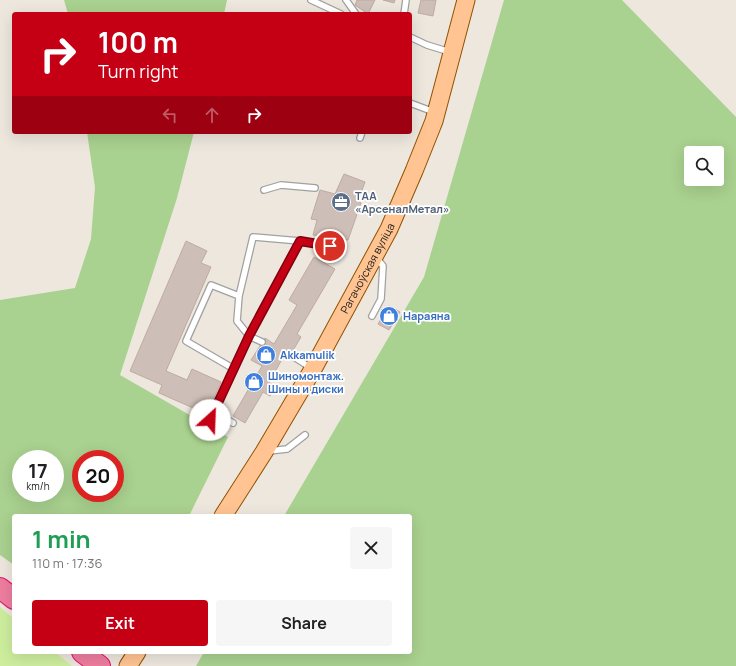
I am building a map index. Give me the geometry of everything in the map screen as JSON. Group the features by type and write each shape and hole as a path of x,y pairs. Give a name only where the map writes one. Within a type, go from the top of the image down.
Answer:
{"highway":[{"path":"0,588 12,597"},
{"path":"85,654 100,666"}],"main road":[{"name":"Рагачоўская вуліца","path":"224,514 264,452 313,369 389,229 434,121 466,0"},
{"path":"128,666 136,654"}],"lane":[{"path":"311,0 338,12"},
{"path":"346,0 355,12"},
{"path":"404,12 406,0"},
{"path":"412,38 427,45 452,53"},
{"path":"412,104 436,112"},
{"path":"264,190 281,185 315,188"},
{"path":"262,342 249,336 236,321 239,296 253,237 300,241 330,246"},
{"path":"210,420 249,336 300,241"},
{"path":"372,316 382,299 383,266 375,255"},
{"path":"234,369 186,341 211,284 239,296"},
{"path":"286,354 294,357 313,369"},
{"path":"214,412 233,423"},
{"path":"264,452 287,449 305,435"}],"green space":[{"path":"64,0 227,0 224,12 67,12"},
{"path":"504,0 622,0 736,117 736,666 196,666 203,654 412,654 412,514 285,514 424,277"},
{"path":"87,134 193,134 177,198 120,375 228,437 190,514 12,514 12,564 0,555 0,300 75,288 91,239 95,187"},
{"path":"0,607 12,617 12,654 57,654 72,666 0,666"}],"building":[{"path":"357,0 375,0 369,12 365,12 355,5"},
{"path":"383,0 395,0 394,3"},
{"path":"421,0 436,0 433,16 418,13"},
{"path":"344,174 365,182 358,201 361,203 348,240 313,235 317,220 311,219 320,190 335,194"},
{"path":"186,241 207,251 201,263 211,267 166,371 187,380 192,369 221,382 207,414 159,393 162,385 130,371"},
{"path":"314,257 335,269 297,334 301,337 292,352 287,350 269,383 276,386 270,396 263,392 245,423 233,416 262,366 251,360 265,338 274,344 297,305 289,300"},
{"path":"389,306 400,312 389,330 378,324"}],"place":[{"name":"ТАА «АрсеналМетал»","path":"341,202"},
{"name":"Нараяна","path":"389,316"},
{"name":"Akkamulik","path":"266,355"},
{"name":"Шиномонтаж. Шины и диски","path":"254,382"}],"route":[{"path":"210,420 249,336 300,241 330,246"}]}
